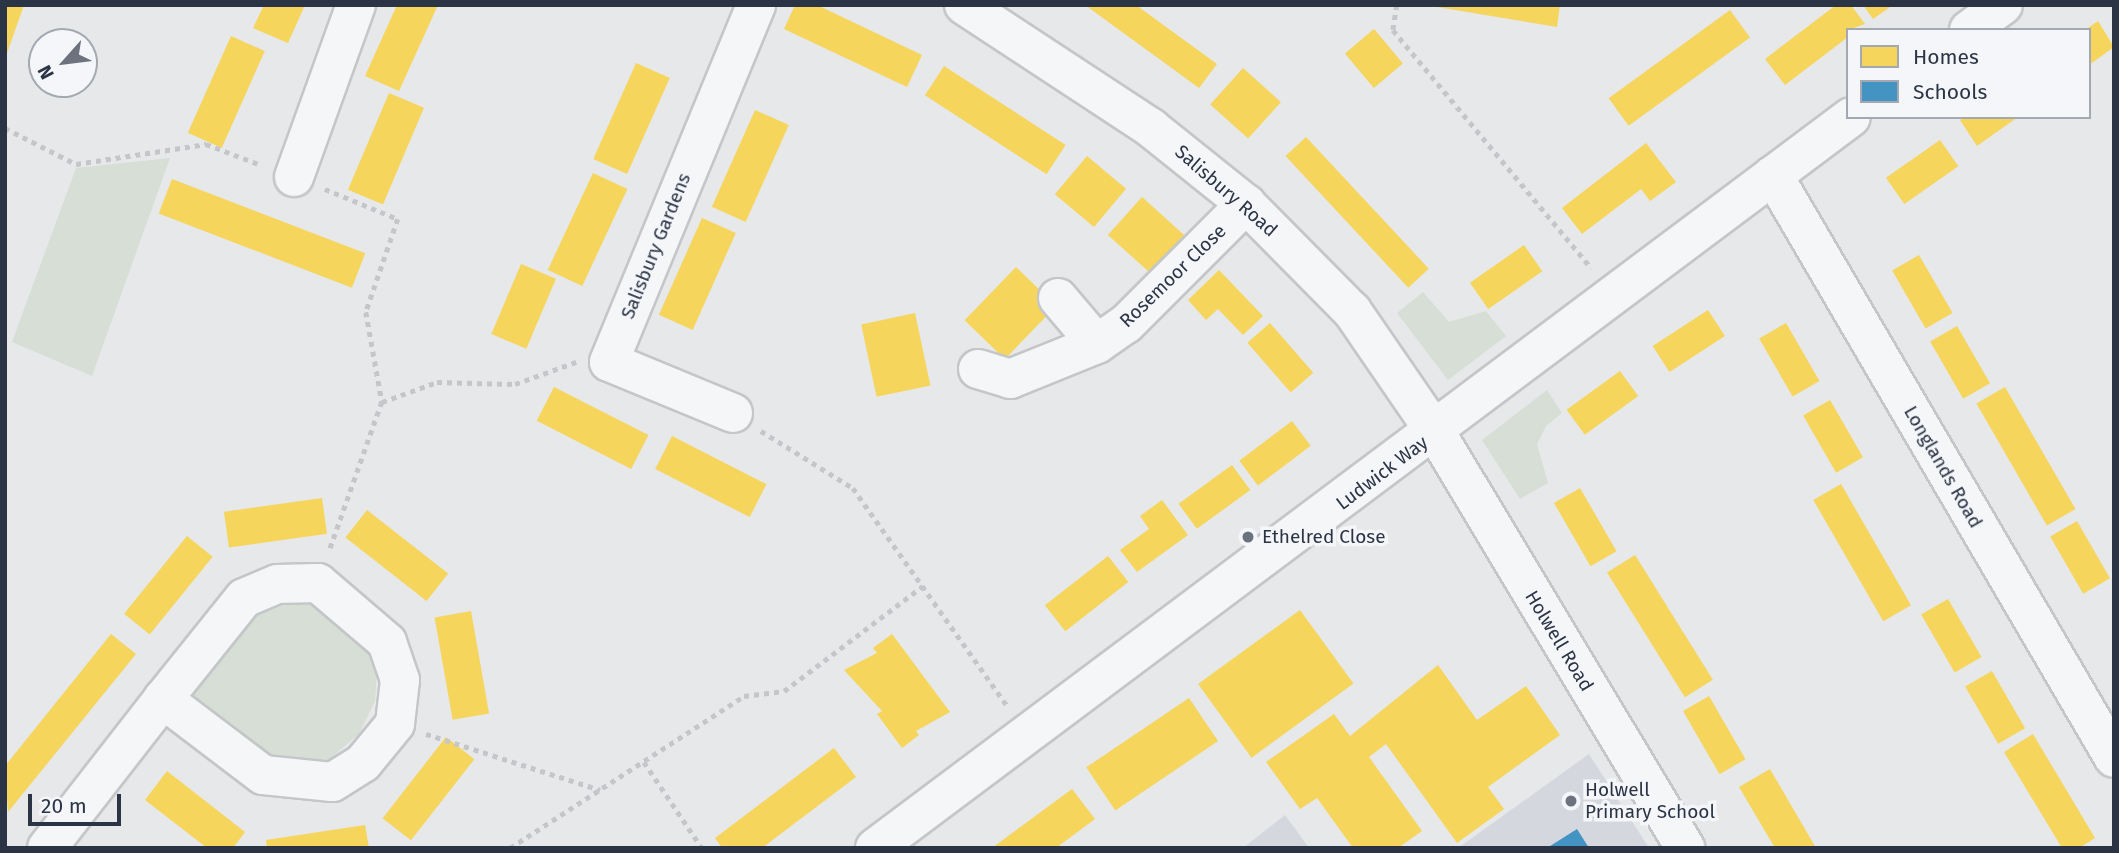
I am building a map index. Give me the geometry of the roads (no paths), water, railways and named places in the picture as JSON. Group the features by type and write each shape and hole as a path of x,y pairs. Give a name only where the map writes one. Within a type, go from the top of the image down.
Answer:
{"street":[{"path":"294,177 356,5"},
{"name":"Salisbury Gardens","path":"733,414 608,362 755,5"},
{"name":"Salisbury Road","path":"964,5 1058,62 1246,204 1352,311 1436,433"},
{"path":"1972,28 2003,5"},
{"name":"Ludwick Way","path":"875,848 1026,733 1436,433 1848,119"},
{"name":"Longlands Road","path":"1773,175 2114,758"},
{"name":"Rosemoor Close","path":"978,369 1010,379 1097,344 1126,324 1246,204"},
{"path":"1058,298 1097,344"},
{"name":"Holwell Road","path":"1436,433 1685,848"},
{"path":"47,848 163,699 244,598 277,584 318,583 387,642 400,680 395,724 363,763 332,782 297,783 263,775 163,699"}],"place":[{"name":"Ethelred Close","path":"1248,537"},
{"name":"Holwell Primary School","path":"1571,801"}]}
